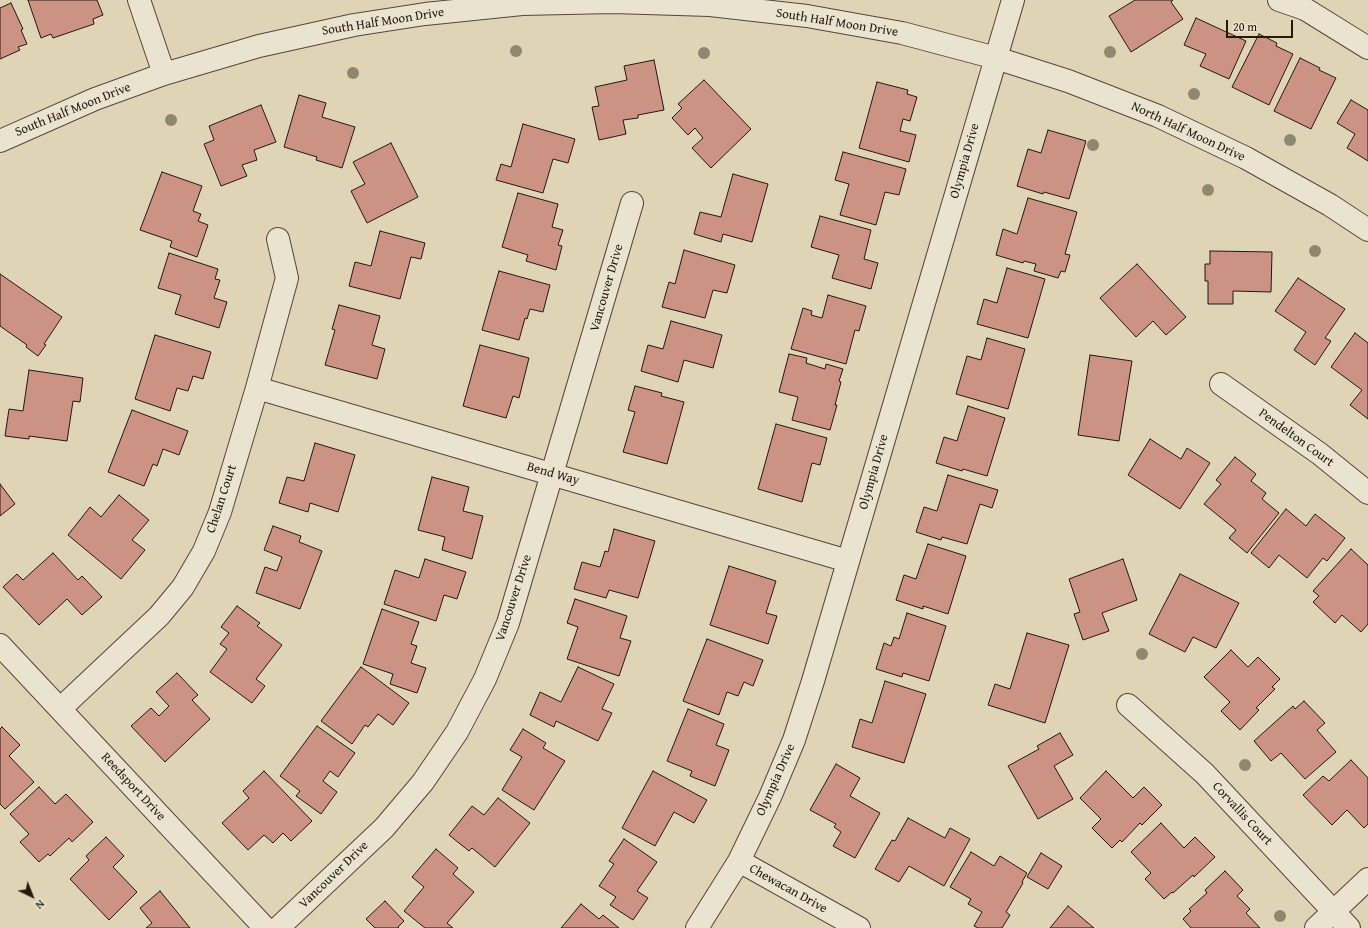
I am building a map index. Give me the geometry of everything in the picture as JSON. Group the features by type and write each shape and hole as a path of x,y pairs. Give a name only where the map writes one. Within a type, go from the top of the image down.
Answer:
{"street":[{"path":"139,0 164,74"},
{"name":"Olympia Drive","path":"697,928 739,861 770,797 794,740 813,681 1013,0"},
{"path":"1279,0 1306,4 1368,48"},
{"name":"South Half Moon Drive","path":"0,141 96,99 164,74 259,46 354,25 426,14 530,4 682,2 807,16 902,33 996,58"},
{"name":"North Half Moon Drive","path":"996,58 1068,81 1158,116 1246,158 1330,205 1368,230"},
{"name":"Vancouver Drive","path":"278,928 384,828 423,782 456,732 485,679 508,623 632,203"},
{"name":"Chelan Court","path":"60,709 159,616 183,587 204,551 220,512 257,388 287,278 278,239"},
{"name":"Pendelton Court","path":"1221,384 1320,454 1368,493"},
{"name":"Bend Way","path":"257,388 848,561"},
{"name":"Reedsport Drive","path":"0,645 265,928"},
{"name":"Corvallis Court","path":"1128,705 1204,774 1350,928"},
{"name":"Chewacan Drive","path":"739,861 859,928"},
{"path":"1316,928 1368,879"}],"building":[{"path":"28,0 97,0 103,15 93,19 94,24 53,38 51,34 41,38"},
{"path":"1135,0 1173,0 1171,2 1183,19 1131,52 1109,16"},
{"path":"11,3 23,29 21,30 27,44 18,47 20,50 0,59 0,8"},
{"path":"1196,18 1246,41 1229,79 1200,66 1206,54 1184,45"},
{"path":"1259,34 1277,43 1276,46 1293,54 1269,105 1232,87"},
{"path":"1300,58 1320,68 1319,70 1336,78 1311,129 1274,111"},
{"path":"654,60 664,110 638,115 638,118 623,120 626,134 599,140 592,107 599,106 595,87 627,80 624,66"},
{"path":"704,80 751,129 711,168 692,148 703,138 695,128 688,135 672,118 682,108 678,104"},
{"path":"877,82 908,90 907,94 917,97 910,121 903,119 900,131 916,135 909,162 859,148"},
{"path":"299,95 326,103 322,117 355,127 342,168 316,160 317,157 284,147"},
{"path":"1351,100 1368,110 1368,161 1347,148 1355,134 1337,123"},
{"path":"261,105 276,142 254,150 257,160 242,165 247,176 221,186 204,144 214,140 209,126"},
{"path":"523,124 575,139 568,163 553,159 543,193 496,180 501,164 511,167"},
{"path":"1048,130 1086,141 1069,199 1044,192 1043,194 1017,186 1028,149 1041,153"},
{"path":"391,143 418,197 367,223 351,191 365,184 353,162"},
{"path":"843,152 906,169 899,195 885,192 876,225 840,215 849,184 835,180"},
{"path":"162,172 202,186 193,211 201,214 198,221 208,225 197,257 170,247 172,241 140,230"},
{"path":"733,174 768,184 752,242 723,234 721,242 694,234 700,212 721,217"},
{"path":"518,193 558,204 552,227 563,230 558,245 562,246 556,270 526,261 528,255 502,247"},
{"path":"1028,198 1077,212 1065,254 1070,255 1065,272 1061,271 1058,278 1034,271 1036,264 1024,261 1023,263 996,255 1003,229 1017,234"},
{"path":"820,216 871,230 864,259 878,263 871,289 832,278 839,255 811,247"},
{"path":"380,231 425,243 421,259 411,257 400,299 349,286 355,262 371,266"},
{"path":"684,250 735,265 727,293 713,290 705,318 662,307 669,282 675,284"},
{"path":"1210,251 1272,252 1271,292 1233,291 1233,304 1208,304 1208,281 1205,281 1205,264 1210,264"},
{"path":"169,253 218,269 215,279 220,280 214,298 227,302 219,328 175,314 181,295 158,288"},
{"path":"1137,264 1186,317 1166,335 1153,321 1136,337 1100,298"},
{"path":"1007,268 1045,279 1028,338 977,324 984,299 997,303"},
{"path":"499,271 550,285 543,312 530,309 527,319 525,318 519,340 482,330"},
{"path":"0,274 62,317 38,356 26,347 27,345 0,326"},
{"path":"1298,278 1345,309 1325,338 1331,341 1315,365 1294,350 1306,332 1275,311"},
{"path":"828,295 866,306 859,331 855,330 846,364 791,349 803,308 812,311 811,315 822,318"},
{"path":"339,305 380,316 372,345 385,349 377,379 325,365 335,330 332,329"},
{"path":"671,321 722,335 713,368 684,360 678,382 641,371 648,345 663,349"},
{"path":"1355,333 1368,343 1368,419 1350,405 1362,390 1331,367"},
{"path":"155,335 211,352 203,379 193,376 188,391 177,388 170,411 135,399"},
{"path":"987,338 1025,349 1008,409 956,394 967,356 981,360"},
{"path":"480,345 529,358 519,398 513,396 506,418 463,406"},
{"path":"789,354 807,358 806,363 825,369 826,364 843,369 839,381 841,382 835,405 837,405 830,430 792,420 798,397 779,392"},
{"path":"1090,355 1132,361 1119,441 1078,435"},
{"path":"29,370 83,378 80,402 73,401 67,441 29,436 29,439 5,436 9,409 23,411"},
{"path":"635,386 662,393 661,396 684,402 667,464 623,452 635,412 628,410"},
{"path":"968,406 1005,418 987,476 963,469 962,471 936,463 944,437 957,441"},
{"path":"132,410 188,431 179,455 163,449 157,466 153,464 144,486 108,472"},
{"path":"776,424 827,438 820,465 812,463 802,502 758,489"},
{"path":"1150,439 1181,459 1187,448 1210,463 1180,509 1128,475"},
{"path":"315,443 355,455 338,512 310,503 308,512 279,503 287,477 304,481"},
{"path":"1235,457 1256,474 1251,481 1266,493 1262,499 1279,513 1247,553 1229,538 1236,530 1204,504 1221,484 1216,480"},
{"path":"948,475 998,490 992,508 980,504 967,544 942,537 941,540 916,532 924,507 937,511"},
{"path":"432,477 469,487 463,511 483,516 472,559 442,550 445,537 418,530"},
{"path":"0,484 15,504 0,516"},
{"path":"119,495 149,520 132,540 145,550 121,579 68,535 90,507 101,517"},
{"path":"1286,509 1306,526 1315,514 1345,538 1327,561 1323,558 1307,578 1279,555 1269,568 1251,553"},
{"path":"273,526 301,536 299,542 322,551 300,609 256,593 265,567 277,571 282,557 264,550"},
{"path":"614,529 655,541 638,598 609,590 606,598 574,589 582,562 600,567 605,551 608,552"},
{"path":"928,544 966,556 948,614 923,606 923,609 896,600 904,575 916,579"},
{"path":"1351,549 1368,565 1368,624 1361,632 1342,615 1335,623 1313,602 1319,596 1313,591"},
{"path":"53,553 78,580 82,576 102,597 82,615 67,599 39,625 3,587 17,574 23,580"},
{"path":"425,559 466,572 457,599 444,595 436,621 384,604 395,570 419,578"},
{"path":"1123,559 1137,600 1102,613 1109,631 1083,640 1074,614 1080,612 1069,579"},
{"path":"729,566 776,581 766,613 777,616 768,644 710,625"},
{"path":"1180,574 1239,603 1216,648 1193,637 1185,652 1149,634"},
{"path":"575,599 627,616 620,638 631,641 619,676 567,659 578,627 567,623"},
{"path":"237,606 260,623 257,626 282,645 256,679 265,686 252,703 210,672 227,649 220,644 229,633 221,627"},
{"path":"382,609 419,622 411,644 417,646 411,663 426,668 417,693 390,684 393,674 363,664"},
{"path":"907,613 946,626 929,681 903,673 902,677 876,669 884,643 891,646 894,637 899,639"},
{"path":"1027,633 1069,645 1045,723 988,705 995,684 1010,689"},
{"path":"707,639 763,660 753,686 744,682 738,696 727,692 719,715 683,701"},
{"path":"1231,650 1248,667 1258,657 1280,679 1272,687 1275,689 1256,708 1259,710 1240,730 1221,711 1230,702 1204,677"},
{"path":"361,667 409,703 393,725 378,714 368,727 365,725 352,744 321,721"},
{"path":"578,667 614,684 602,709 612,713 598,741 556,721 554,727 530,715 540,692 561,702"},
{"path":"177,673 198,695 192,700 210,719 165,762 131,726 151,708 159,716 169,706 156,692"},
{"path":"885,681 926,694 904,763 852,747 860,719 872,723"},
{"path":"1304,701 1325,723 1317,730 1336,752 1305,779 1281,753 1271,761 1254,741 1293,706 1295,709"},
{"path":"688,709 724,724 716,745 729,750 715,786 690,776 692,771 667,761"},
{"path":"317,726 355,753 338,777 330,771 323,781 337,792 321,814 296,796 300,791 280,776"},
{"path":"2,727 20,745 9,756 34,782 5,809 0,804 0,729"},
{"path":"523,729 546,743 543,748 565,761 534,810 502,790 522,757 510,750"},
{"path":"1060,733 1073,755 1054,766 1073,799 1038,819 1008,766 1039,749 1037,746"},
{"path":"1351,760 1368,778 1368,824 1364,828 1347,810 1332,825 1303,795 1323,776 1329,781"},
{"path":"836,764 860,778 850,796 880,813 855,858 833,846 841,832 834,827 836,824 810,810"},
{"path":"264,771 312,821 291,841 283,833 273,843 264,835 248,850 222,823 249,798 243,791"},
{"path":"653,771 707,800 694,823 674,812 655,846 622,828"},
{"path":"1106,771 1133,798 1144,787 1162,805 1142,825 1140,823 1122,842 1120,840 1112,848 1092,828 1101,819 1080,798"},
{"path":"39,787 55,804 66,794 93,822 72,842 69,838 50,856 48,854 39,862 20,842 29,834 10,814"},
{"path":"498,798 530,823 495,867 472,848 469,851 449,835 472,806 484,815"},
{"path":"908,818 945,838 950,828 970,839 944,886 909,866 899,882 875,869 892,840 895,841"},
{"path":"1161,823 1184,848 1195,837 1215,857 1194,877 1193,875 1164,899 1145,879 1151,873 1131,852"},
{"path":"106,837 124,856 113,867 137,892 109,920 70,879 89,860 86,856"},
{"path":"624,839 657,862 637,891 648,898 633,920 610,905 616,897 599,886 614,864 609,861"},
{"path":"436,849 458,868 453,874 474,892 447,923 453,928 425,928 404,911 424,887 412,877"},
{"path":"971,852 994,866 1000,856 1027,873 1022,882 1023,883 1006,912 1010,915 1002,928 978,928 974,926 982,912 968,904 971,899 950,887"},
{"path":"1041,853 1062,866 1048,889 1027,877"},
{"path":"1225,871 1243,890 1237,896 1250,909 1246,913 1260,928 1191,928 1183,919 1191,911 1189,909 1207,893 1205,890"},
{"path":"160,891 190,928 146,928 152,923 140,908"},
{"path":"385,901 404,921 398,927 399,928 375,928 366,919"},
{"path":"581,904 599,919 603,915 619,928 561,928"},
{"path":"1068,906 1094,928 1050,928"}]}
